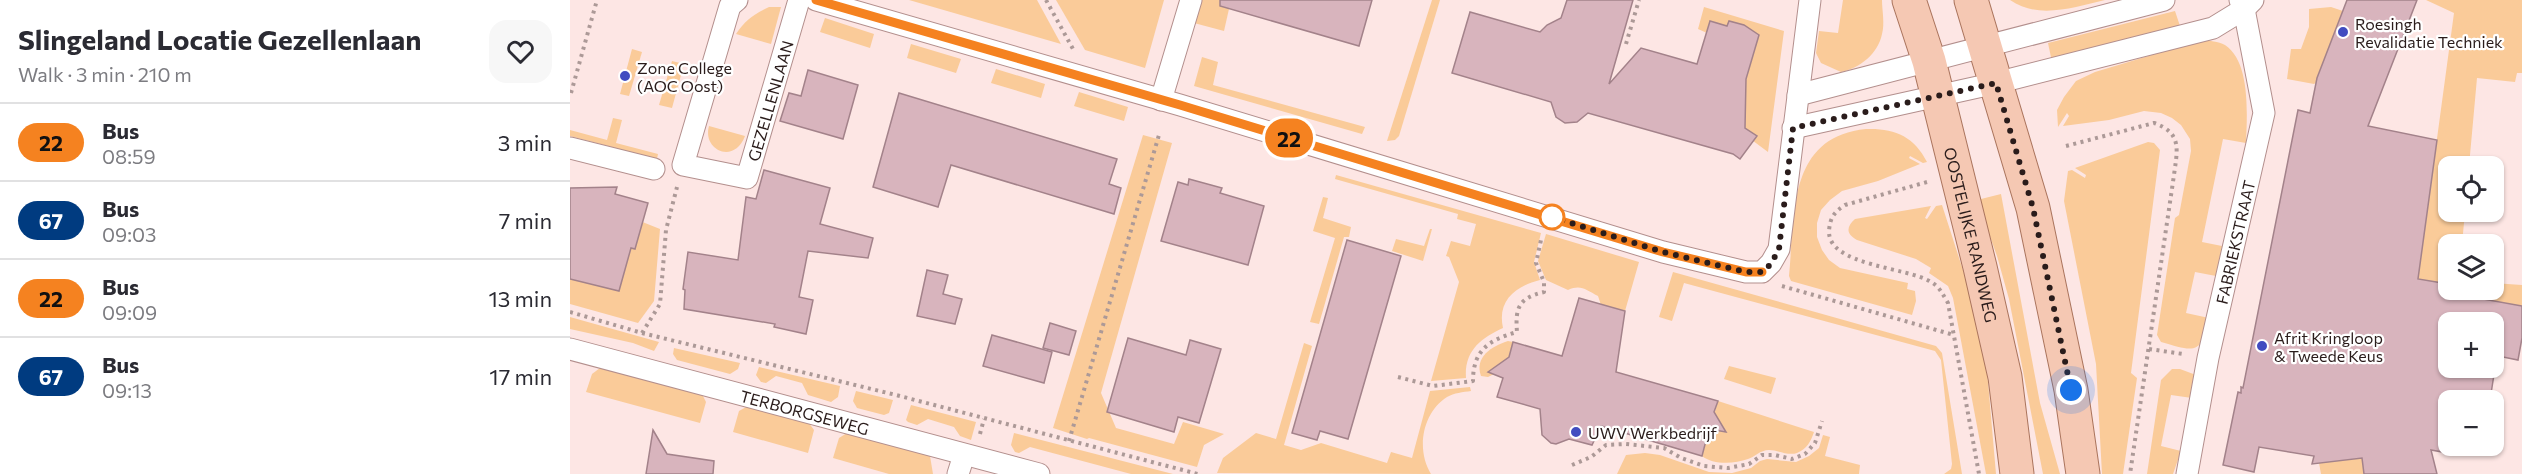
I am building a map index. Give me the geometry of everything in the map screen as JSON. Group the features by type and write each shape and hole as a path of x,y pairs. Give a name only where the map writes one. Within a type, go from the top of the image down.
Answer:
{"main road":[{"name":"OOSTELIJKE RANDWEG","path":"1909,0 1938,96 2005,376 2017,474"},
{"path":"1971,0 2033,208 2071,390 2083,474"}],"street":[{"path":"683,165 730,6 737,0"},
{"name":"GEZELLENLAAN","path":"683,165 747,178 799,0"},
{"path":"816,0 1161,100 1663,252 1746,272 1762,272 1771,264 1779,249 1810,0"},
{"path":"1161,100 1191,0"},
{"path":"1798,94 2164,0"},
{"name":"FABRIEKSTRAAT","path":"1793,128 1996,83 2213,28 2246,3 2264,113 2208,358 2187,474"},
{"path":"570,148 654,169"},
{"name":"TERBORGSEWEG","path":"570,349 961,465 1039,474"}],"path":[{"path":"571,93 597,0"},
{"path":"1046,0 1075,52"},
{"path":"1626,44 1639,0"},
{"path":"2066,146 2154,123 2169,130 2176,139 2178,149 2130,474"},
{"path":"1069,441 1159,135"},
{"path":"642,333 660,304 666,230 683,165"},
{"path":"1927,182 1845,205 1837,210 1830,220 1829,236 1838,251 1849,257 1931,282 1942,291 1948,303 1979,474"},
{"path":"1398,377 1432,386 1473,381 1475,360 1484,348 1497,338 1517,332 1516,316 1520,304 1530,296 1544,292 1544,282 1536,262 1548,216"},
{"path":"1762,272 1782,286 1954,335"},
{"path":"570,312 642,333 896,394 1198,474"},
{"path":"2149,349 2208,358"},
{"path":"1572,465 1591,457 1606,445 1626,444 1664,448 1681,458 1716,467 1728,468 1749,464 1762,455 1792,459 1805,454 1815,443 1822,420"}],"shaded area":[{"path":"909,0 1037,0 1061,44"},
{"path":"1056,0 1164,0 1145,68 1085,50"},
{"path":"1200,0 1231,0 1224,31 1194,23"},
{"path":"1432,0 1440,0 1399,136 1395,140 1387,141"},
{"path":"1843,0 1882,0 1883,26 1880,41 1872,54 1855,67 1841,72 1821,63 1816,53 1819,31 1838,33"},
{"path":"2010,0 2105,0 2045,11 2021,6"},
{"path":"2426,0 2522,0 2522,73 2517,73 2515,82 2477,78 2470,156 2438,156 2438,222 2464,222 2463,234 2438,234 2438,286 2418,279 2454,13"},
{"path":"769,7 781,7 771,44 736,34 750,18"},
{"path":"1704,7 1784,31 1768,152 1729,123 1707,33 1698,29"},
{"path":"2331,7 2343,11 2321,79 2314,84 2287,79 2291,49 2301,49 2309,27 2309,9"},
{"path":"2175,11 2181,29 2052,62 2048,43"},
{"path":"825,18 874,34 870,48 820,32"},
{"path":"2202,40 2225,45 2239,64 2246,90 2246,143 2223,139 2202,242 2222,246 2216,276 2195,272 2186,313 2209,318 2200,344 2189,349 2161,342 2157,335 2175,218 2179,215 2191,151 2190,139 2181,125 2161,113 2144,111 2109,120 2063,126 2069,116 2067,113 2058,127 2057,110 2076,81 2095,72"},
{"path":"911,44 961,59 956,73 907,58"},
{"path":"632,49 642,52 629,96 620,94"},
{"path":"1202,57 1218,62 1213,85 1365,127 1362,134 1194,86"},
{"path":"672,61 684,64 672,108 659,105"},
{"path":"996,69 1045,84 1041,98 991,83"},
{"path":"1079,92 1128,107 1124,121 1074,106"},
{"path":"613,118 622,120 616,143 658,154 657,159 570,136 570,130 607,140"},
{"path":"709,126 745,136 734,150 720,151 710,142"},
{"path":"1866,129 1886,130 1902,135 1916,146 1927,162 1923,163 1910,156 1909,158 1920,164 1878,181 1842,191 1821,210 1817,223 1817,237 1829,260 1840,268 1908,283 1907,289 1915,291 1916,301 1912,315 1791,281 1789,276 1795,205 1800,183 1809,163 1821,147 1840,135"},
{"path":"1143,135 1172,143 1101,393 1116,428 1174,444 1183,422 1224,434 1204,445 1197,467 1053,428"},
{"path":"2148,142 2154,143 2160,150 2131,373 2137,378 2123,474 2102,474 2096,364 2064,201 2068,171 2072,170 2085,178 2086,175 2075,168"},
{"path":"1336,175 1541,233 1534,262 1540,280 1523,286 1510,296 1503,310 1503,328 1481,341 1471,353 1466,378 1431,381 1459,282 1449,257 1446,256 1451,241 1470,246 1476,224 1457,219 1458,214 1335,179"},
{"path":"570,193 660,229 654,301 638,323 570,304"},
{"path":"2001,194 2040,403 2060,474 2043,474 2009,299 1997,256 1977,200"},
{"path":"1323,197 1328,198 1323,218 1351,227 1349,237 1344,237 1319,324 1310,322 1335,238 1313,231"},
{"path":"1942,205 1980,323 1986,359 1996,474 1986,474 1953,298 1948,286 1929,273 1931,268 1916,259 1857,240 1848,230 1855,219 1931,206 1925,218 1927,219 1936,206"},
{"path":"1430,229 1432,229 1423,261 1392,251 1396,239 1424,246"},
{"path":"1546,234 1639,262 1625,311 1601,305 1598,296 1583,288 1568,290 1546,280 1538,261"},
{"path":"1673,272 1936,346 1942,353 1962,474 1944,474 1951,469 1952,464 1941,360 1935,351 1684,283 1672,321 1659,317"},
{"path":"2504,284 2522,285 2522,306 2488,300 2504,300"},
{"path":"570,317 659,342 654,351 633,343 570,329"},
{"path":"1508,341 1513,342 1506,368 1488,377 1481,376 1479,369 1482,358 1491,349"},
{"path":"1304,343 1312,346 1284,445 1301,450 1321,443 1387,463 1391,452 1412,458 1430,391 1470,387 1471,391 1447,397 1432,412 1427,422 1423,443 1426,464 1431,474 1217,473 1223,458 1256,433 1276,439"},
{"path":"674,348 740,363 738,369 730,374 677,360 673,354"},
{"path":"1729,366 1776,378 1771,394 1724,379"},
{"path":"759,367 840,386 838,397 831,402 808,395 802,383 776,376 766,383 761,382 756,375"},
{"path":"600,368 702,394 706,402 700,423 586,392 592,374"},
{"path":"2172,369 2180,369 2196,375 2192,398 2171,395 2161,446 2181,451 2173,474 2147,474 2161,380"},
{"path":"856,391 893,400 889,413 884,415 857,408 853,401"},
{"path":"1718,401 1814,432 1808,444 1797,453 1769,450 1736,462 1712,461 1702,456"},
{"path":"911,405 976,422 971,440 960,436 954,427 928,419 917,425 908,422 906,420"},
{"path":"748,406 809,423 814,430 808,453 733,432 739,411"},
{"path":"847,433 930,456 933,474 889,474 833,458 839,438"},
{"path":"1014,433 1173,474 1131,474 1030,447 1019,453 1015,452 1011,445"},
{"path":"1823,435 1830,437 1825,456 1860,465 1859,474 1617,474 1626,455 1645,453 1660,455 1709,472 1732,473 1751,468 1767,459 1796,462 1819,448"},
{"path":"2362,458 2364,474 2321,474 2319,463"}],"building":[{"path":"1220,0 1372,0 1359,46 1220,6"},
{"path":"1567,0 1633,0 1609,84 1641,48 1697,64 1710,21 1727,26 1729,21 1744,25 1759,35 1746,79 1745,128 1757,136 1740,159 1733,154 1588,113 1577,122 1565,123 1556,117 1551,102 1452,73 1470,12 1540,32 1547,25 1561,18"},
{"path":"2347,0 2417,0 2368,126 2437,140 2418,279 2438,282 2438,300 2488,300 2522,306 2522,338 2518,360 2504,357 2504,312 2438,312 2438,378 2493,378 2492,390 2438,390 2438,451 2431,450 2437,474 2364,474 2362,458 2312,464 2314,456 2259,447 2254,472 2223,465 2238,392 2241,393 2241,387 2243,388 2298,110 2310,113 2317,78"},
{"path":"808,70 858,85 843,139 780,121 789,93 801,96"},
{"path":"899,93 1117,159 1109,184 1121,188 1114,214 951,165 938,207 873,187"},
{"path":"764,170 830,188 820,224 873,238 868,258 808,251 799,297 813,300 806,334 774,327 775,324 684,309 685,290 683,289 688,252 738,260 746,197 756,199"},
{"path":"1189,179 1222,188 1220,193 1264,206 1248,265 1161,241 1178,182 1188,185"},
{"path":"617,187 615,194 648,203 635,249 631,248 619,291 570,279 570,188"},
{"path":"1347,240 1401,256 1348,439 1320,431 1317,440 1292,433"},
{"path":"927,270 948,275 943,294 962,299 955,324 917,316"},
{"path":"1579,298 1625,311 1616,372 1718,401 1714,412 1726,432 1709,429 1702,456 1601,426 1592,445 1569,439 1556,444 1551,443 1542,435 1540,409 1497,397 1503,378 1488,372 1509,357 1513,342 1562,356"},
{"path":"1050,323 1076,331 1069,355 1043,348"},
{"path":"992,335 1052,352 1044,383 983,366"},
{"path":"1128,338 1186,355 1190,340 1221,349 1199,423 1178,417 1174,432 1107,412"},
{"path":"653,430 667,454 714,461 713,474 646,474"}],"bus line":[{"name":"22","path":"816,0 1180,105 1663,252 1746,272 1762,272"}],"place":[{"name":"Roesingh Revalidatie Techniek","path":"2343,32"},
{"name":"Zone College (AOC Oost)","path":"625,76"},
{"name":"Afrit Kringloop & Tweede Keus","path":"2262,346"},
{"name":"UWV Werkbedrijf","path":"1576,432"}],"route":[{"path":"1552,217 1663,252 1746,272 1762,272 1771,264 1779,249 1793,128 1996,83 2033,208 2071,390"}]}
